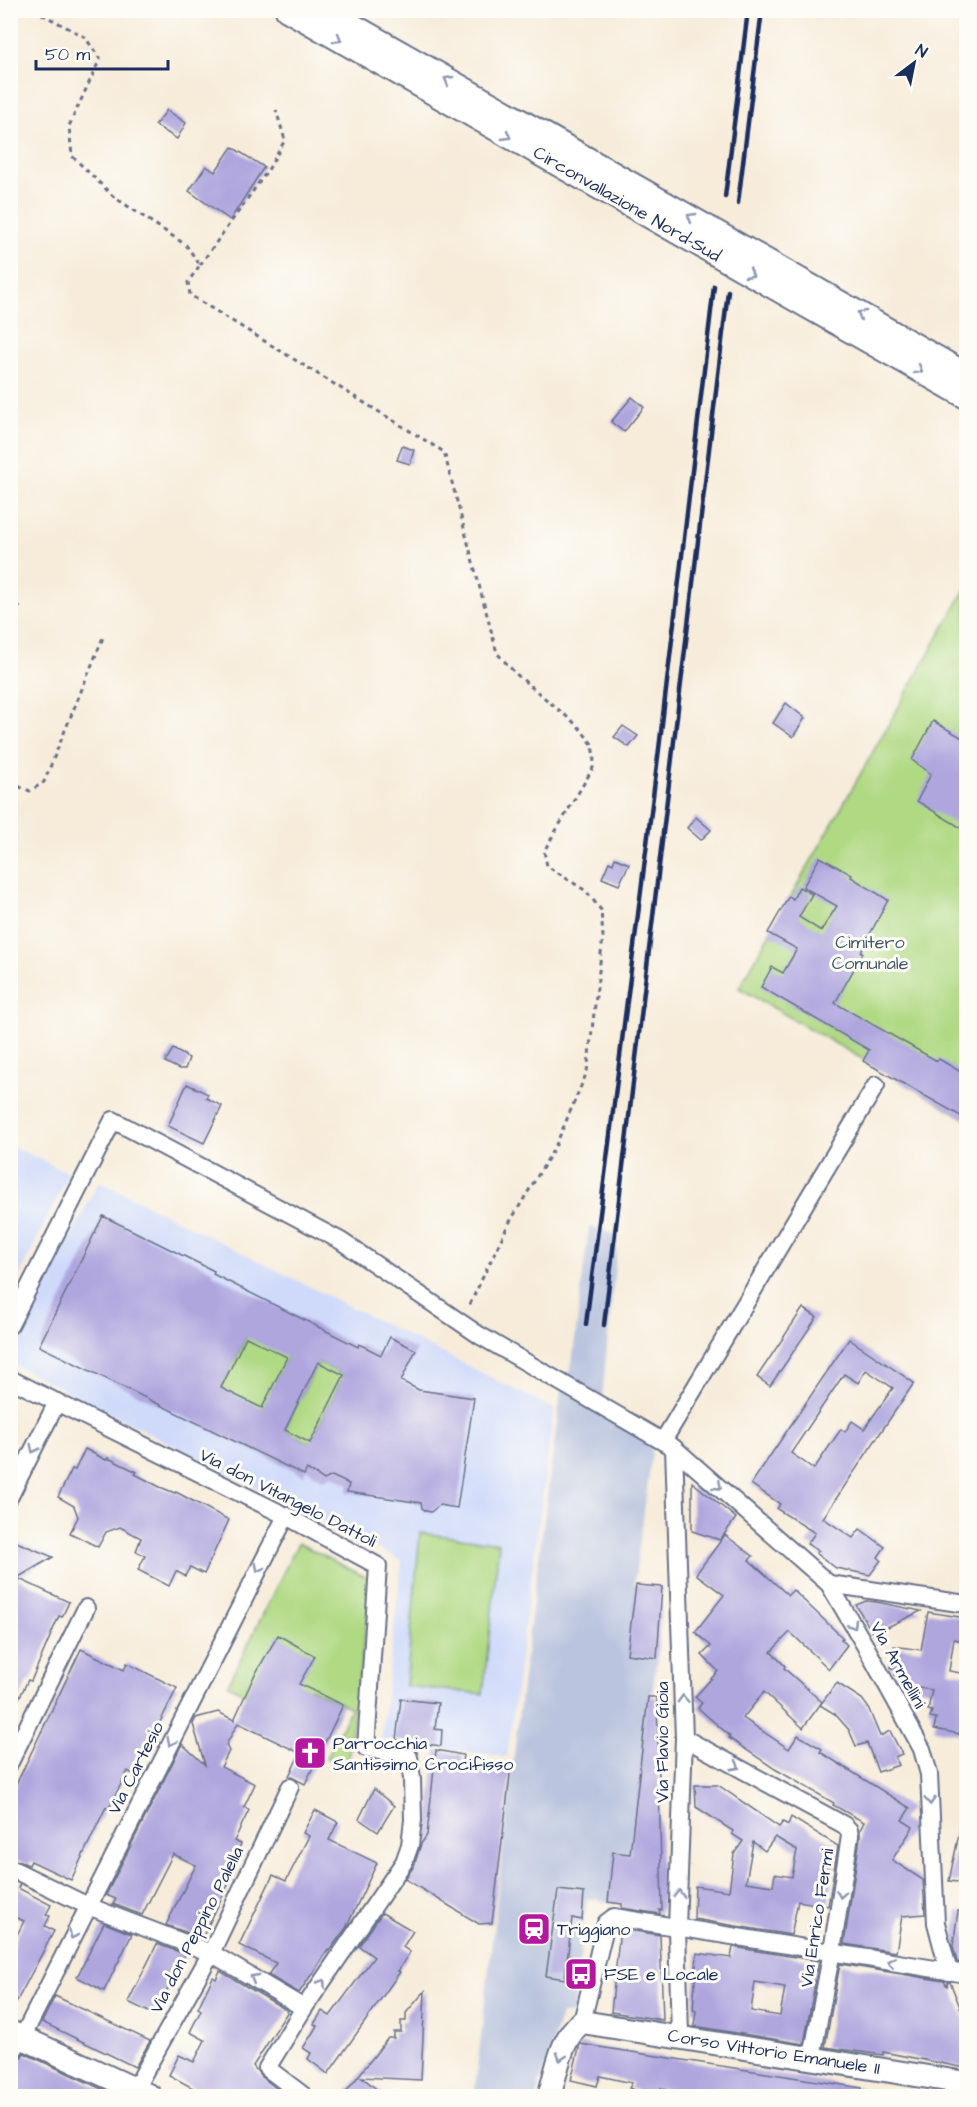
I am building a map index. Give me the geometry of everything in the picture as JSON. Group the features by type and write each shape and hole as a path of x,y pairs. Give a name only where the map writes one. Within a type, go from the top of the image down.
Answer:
{"main road":[{"name":"Circonvallazione Nord-Sud","path":"287,10 966,397"},
{"name":"Circonvallazione Nord-Sud","path":"326,10 966,374"},
{"path":"549,2097 566,2040 573,2028 582,2022"},
{"name":"Corso Vittorio Emanuele II","path":"582,2022 966,2082"},
{"path":"14,2042 138,2094"}],"street":[{"path":"668,1445 876,1085"},
{"name":"Via Armellini","path":"10,1325 113,1120 341,1241 478,1335 668,1445 829,1584 922,1749 929,1774 936,1923 949,1972"},
{"name":"Via don Vitangelo Dattoli","path":"10,1379 286,1516 378,1566 366,1748 409,1757 413,1820 410,1845 404,1862 304,2008"},
{"path":"10,1496 57,1402"},
{"name":"Via Flavio Gioia","path":"668,1445 684,1738 677,1928 680,2036"},
{"name":"Via Cartesio","path":"14,2042 88,1906 286,1516"},
{"path":"829,1584 966,1604"},
{"path":"10,1762 86,1608"},
{"name":"Via Enrico Fermi","path":"684,1738 844,1825 849,1830 850,1836 832,1952 812,2057"},
{"name":"Via don Peppino Palella","path":"138,2094 211,1953 290,1787"},
{"path":"10,1868 88,1906 211,1953 304,2008 267,2068 304,2097"},
{"path":"582,2022 606,1923 614,1917 966,1974"}],"path":[{"path":"34,10 86,37 100,58 69,126 72,156 114,197 186,245 200,265"},
{"path":"276,110 285,140 268,170 188,282 190,295 444,452 497,653 516,674 578,726 592,744 593,768 544,850 547,866 586,891 601,910 603,937 587,1072 555,1147 508,1225 467,1306 478,1335"},
{"path":"10,591 20,608"},
{"path":"10,783 30,791 44,783 104,635"}],"shaded area":[{"path":"11,1146 69,1173 11,1293"},
{"path":"99,1181 554,1409 507,1757 381,1739 402,1561 11,1363 10,1358"},
{"path":"589,1227 618,1235 602,1399 653,1445 634,1584 662,1587 657,1658 622,1905 587,1898 573,2013 561,2014 536,2096 474,2096 524,1669 561,1392 572,1363"}],"green space":[{"name":"Cimitero Comunale","path":"966,588 966,1119 739,988"},
{"path":"251,1328 267,1346 291,1349 259,1416 241,1399 217,1396"},
{"path":"318,1362 344,1375 310,1443 285,1430"},
{"path":"420,1533 499,1543 483,1694 406,1686"},
{"path":"298,1543 372,1580 347,1768 326,1758 351,1708 310,1688 293,1720 228,1685"}],"building":[{"path":"167,110 186,123 177,139 155,125"},
{"path":"232,147 264,167 230,220 189,191 206,166 215,172"},
{"path":"632,397 644,407 624,432 611,422"},
{"path":"402,446 414,450 410,464 397,460"},
{"path":"786,703 805,718 793,737 773,723"},
{"path":"933,721 966,740 966,831 917,801 931,774 912,760"},
{"path":"623,726 638,736 629,747 614,737"},
{"path":"696,817 711,830 701,840 687,828"},
{"path":"820,857 852,875 851,877 888,900 861,952 863,953 835,1003 966,1075 966,1119 863,1061 869,1050 761,987 772,967 783,973 797,949 768,933 789,896 793,899 799,887 812,894 799,917 821,931 837,906 803,887"},
{"path":"615,858 629,864 619,885 602,878 609,862 613,864"},
{"path":"173,1049 189,1058 185,1069 179,1069 165,1062"},
{"path":"187,1084 208,1094 206,1098 222,1106 204,1143 168,1126"},
{"path":"103,1216 358,1347 359,1344 381,1355 390,1337 416,1350 401,1381 419,1390 474,1398 457,1508 439,1505 431,1512 422,1508 421,1503 347,1492 349,1484 332,1476 324,1480 307,1469 304,1475 39,1346","holes":["246,1337 287,1357 262,1408 221,1388","318,1362 344,1375 310,1443 285,1430"]},
{"path":"803,1308 817,1317 770,1386 757,1377"},
{"path":"849,1339 914,1383 823,1518 853,1538 860,1529 885,1547 878,1557 881,1560 870,1575 836,1568 816,1553 819,1551 807,1544 815,1533 777,1509 780,1504 751,1484","holes":["866,1370 893,1388 864,1429 852,1421 845,1432 841,1429 814,1469 791,1453 844,1374 858,1383"]},
{"path":"85,1449 137,1472 135,1474 160,1487 176,1492 229,1520 204,1574 190,1567 185,1576 176,1571 169,1586 138,1570 145,1556 136,1551 141,1538 120,1527 106,1532 98,1547 70,1533 78,1517 74,1506 58,1497"},
{"path":"692,1482 736,1518 720,1540 692,1531"},
{"path":"725,1535 753,1556 749,1560 788,1595 793,1590 843,1638 841,1639 847,1645 829,1669 790,1632 771,1652 785,1666 784,1668 822,1702 803,1728 764,1692 743,1718 789,1749 798,1735 822,1749 820,1752 910,1808 902,1820 913,1827 892,1860 923,1880 925,1914 902,1916 896,1952 844,1944 860,1830 864,1822 775,1769 729,1738 730,1736 698,1708 702,1703 695,1697 718,1671 702,1655 711,1646 695,1632 724,1595 696,1574"},
{"path":"14,1541 53,1557 17,1578 69,1602 62,1617 59,1616 31,1681 28,1680 10,1717 10,1548"},
{"path":"636,1585 662,1587 657,1658 627,1654"},
{"path":"866,1601 921,1611 873,1634 856,1605"},
{"path":"928,1612 966,1618 966,1642 954,1639 949,1671 966,1674 966,1704 960,1734 934,1729 936,1718 930,1717 932,1711 928,1710 932,1690 905,1686 905,1683 901,1683 902,1676 895,1675 896,1669 891,1668 894,1646 921,1650"},
{"path":"278,1635 315,1656 299,1684 343,1705 305,1784 289,1776 300,1753 238,1723 226,1745 229,1751 221,1767 255,1784 244,1807 249,1810 234,1841 241,1844 229,1869 235,1871 202,1938 166,1925 196,1865 173,1854 142,1915 113,1904 116,1899 106,1895 182,1744 205,1765 193,1724 196,1718 218,1712 234,1720 254,1676"},
{"path":"81,1649 124,1670 127,1663 177,1688 159,1724 157,1723 133,1774 128,1771 108,1809 106,1807 71,1880 31,1861 29,1865 10,1858 10,1797"},
{"path":"837,1683 862,1699 868,1707 880,1736 890,1731 902,1754 895,1757 899,1765 878,1772 867,1743 856,1746 849,1730 835,1714 820,1705"},
{"path":"648,1697 657,1697 662,1910 659,1910 660,1914 622,1908 622,1904 608,1902 613,1852 630,1854"},
{"path":"401,1699 438,1703 435,1729 442,1730 441,1746 396,1740"},
{"path":"436,1750 463,1755 462,1762 511,1767 492,1923 479,1924 405,1879 414,1866 421,1844 427,1835"},
{"path":"695,1785 718,1785 779,1827 783,1822 788,1825 791,1817 838,1846 828,1906 798,1901 791,1935 694,1919 695,1886 729,1891 734,1854 743,1841 732,1834 733,1831 696,1807","holes":["775,1837 797,1850 792,1877 775,1874 773,1886 746,1882 753,1842 765,1851"]},
{"path":"374,1789 394,1806 378,1832 359,1819"},
{"path":"315,1810 338,1822 329,1840 377,1863 346,1928 299,1993 268,1975 276,1963 239,1945 273,1875 286,1881 309,1836 303,1833"},
{"path":"960,1829 966,1829 966,1883 949,1881"},
{"path":"10,1880 20,1884 18,1888 51,1905 46,1915 50,1916 45,1926 54,1931 10,2014 10,1954 24,1921 10,1915"},
{"path":"558,1890 584,1893 582,1920 572,1918 565,1979 546,1976"},
{"path":"958,1911 966,1912 966,1963 957,1962 953,1946"},
{"path":"382,1913 413,1931 403,1947 410,1952 398,1971 400,1972 328,2074 308,2059 311,2053 303,2048 317,2026 314,2024 322,2011 330,2016 374,1957 359,1946"},
{"path":"104,1923 132,1934 104,1991 77,1977"},
{"path":"620,1929 660,1935 663,2020 611,2012"},
{"path":"157,1944 185,1954 155,2015 128,2002"},
{"path":"733,1947 819,1961 804,2044 694,2026 697,1953 731,1958","holes":["755,1982 785,1987 780,2016 751,2011"]},
{"path":"840,1964 944,1981 947,1986 950,1982 966,2022 966,2068 883,2052 883,2055 825,2047"},
{"path":"220,1971 288,2011 253,2066 261,2076 287,2097 209,2097 169,2075 179,2055 194,2062 205,2040 190,2032 201,2010 198,2008 213,1977 216,1979"},
{"path":"425,1991 421,2080 362,2077 386,2097 342,2097 388,2038 394,2038 394,2032 401,2032 401,2021 406,2021 406,2013"},
{"path":"55,1996 150,2041 135,2067 42,2022"},
{"path":"580,2044 862,2088 862,2097 680,2097 661,2088 661,2094 653,2090 651,2096 629,2088 632,2083 600,2076 597,2086 571,2080"},
{"path":"24,2053 119,2097 10,2097 10,2073"}],"railway":[{"path":"725,197 748,10"},
{"path":"738,203 762,10"},
{"path":"586,1324 659,749 714,286"},
{"path":"604,1325 728,291"}],"place":[{"name":"Parrocchia Santissimo Crocifisso","path":"310,1753"},
{"name":"Triggiano","path":"534,1929"},
{"name":"FSE e Locale","path":"581,1974"}]}
